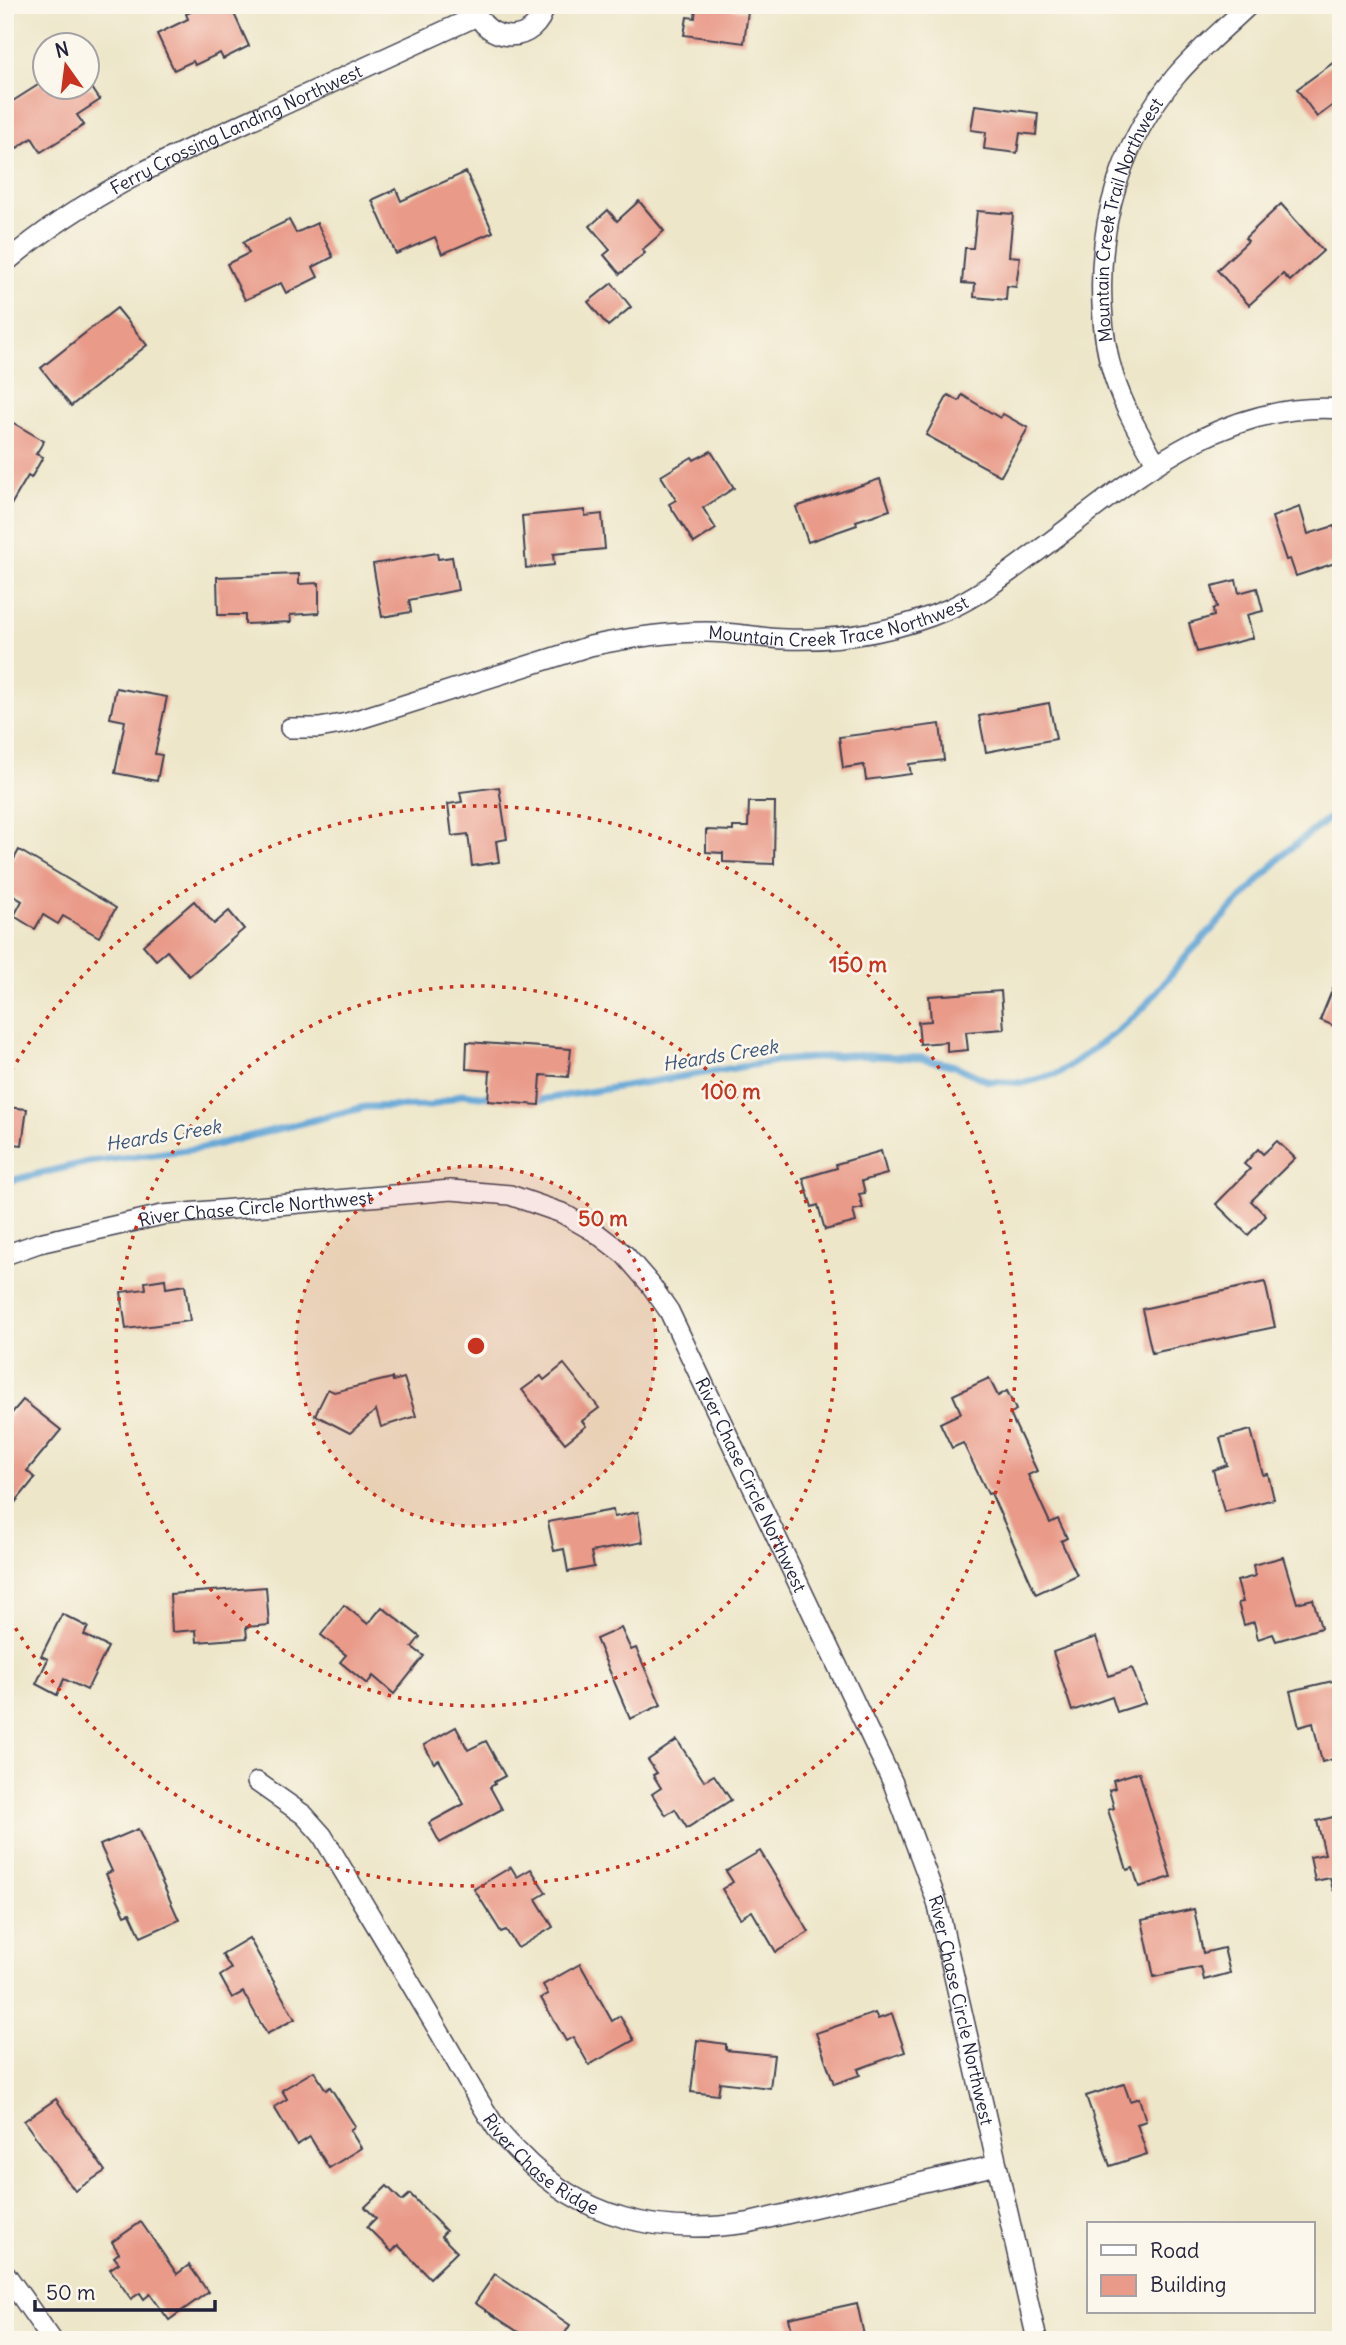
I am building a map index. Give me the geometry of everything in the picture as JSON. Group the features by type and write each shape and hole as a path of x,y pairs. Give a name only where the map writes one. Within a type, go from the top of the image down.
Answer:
{"street":[{"name":"Ferry Crossing Landing Northwest","path":"5,263 27,244 87,202 153,165 475,11 484,26 494,33 517,36 538,23 545,5"},
{"name":"Mountain Creek Trail Northwest","path":"1156,464 1125,406 1113,375 1104,338 1101,272 1105,226 1115,185 1140,127 1177,75 1249,5"},
{"name":"Mountain Creek Trace Northwest","path":"290,728 319,728 347,723 590,646 629,638 706,632 819,640 862,635 904,625 950,608 988,588 1156,464 1216,431 1276,411 1341,409"},
{"name":"River Chase Circle Northwest","path":"5,1255 51,1240 162,1215 451,1189 510,1195 562,1213 595,1232 625,1255 669,1311 894,1783 937,1902 1037,2340"},
{"name":"River Chase Ridge","path":"257,1782 304,1815 322,1835 498,2130 538,2173 583,2203 614,2216 647,2224 714,2228 747,2223 997,2165"},
{"path":"5,2273 52,2340"}],"building":[{"path":"206,5 230,5 249,46 223,59 220,53 195,65 193,61 174,70 157,34 188,19 186,14"},
{"path":"696,5 732,5 732,9 748,11 744,43 684,35 687,17 695,18"},
{"path":"1341,57 1341,99 1317,117 1297,89"},
{"path":"32,89 32,102 97,102 77,115 84,125 41,152 32,138 17,148 5,130 5,106"},
{"path":"975,105 1038,113 1036,135 1020,133 1017,153 984,149 986,132 971,130"},
{"path":"466,172 493,232 442,254 435,237 396,254 372,200 396,189 401,201"},
{"path":"639,201 664,231 642,250 645,253 620,274 604,255 610,250 590,226 608,210 617,221"},
{"path":"1281,204 1323,251 1290,281 1283,274 1249,305 1217,270 1248,241 1245,238"},
{"path":"977,211 1013,214 1009,256 1020,257 1016,287 1007,286 1006,300 974,297 975,284 962,283 965,248 973,248"},
{"path":"289,220 296,233 317,223 333,257 313,267 318,277 286,293 281,283 245,300 227,264 249,253 243,242"},
{"path":"612,283 631,307 608,326 588,302"},
{"path":"117,308 147,345 71,406 41,368"},
{"path":"948,395 959,401 962,395 1000,418 1003,414 1028,428 1001,476 926,435"},
{"path":"5,418 44,441 36,454 43,457 31,478 28,476 5,515"},
{"path":"711,451 734,488 703,508 716,529 694,543 669,504 676,500 661,476 692,457 694,460"},
{"path":"880,479 890,510 856,521 857,525 808,542 796,507"},
{"path":"1300,507 1308,534 1334,526 1341,547 1341,561 1296,576 1290,559 1286,560 1272,517"},
{"path":"585,510 585,516 602,514 605,549 553,554 554,565 526,568 522,516"},
{"path":"437,553 438,559 452,557 458,590 409,600 411,612 382,617 373,564"},
{"path":"299,574 299,584 319,583 319,613 290,615 291,622 245,624 245,615 218,615 217,577"},
{"path":"1236,580 1239,593 1257,588 1263,611 1247,615 1253,638 1197,652 1189,623 1214,616 1213,609 1217,607 1212,586"},
{"path":"116,688 167,697 155,754 162,755 157,781 115,773 125,721 110,718"},
{"path":"1049,703 1056,739 986,752 979,716"},
{"path":"940,724 944,760 909,764 911,774 866,780 864,765 843,768 839,737"},
{"path":"499,787 507,839 496,841 499,862 472,866 468,834 452,836 448,804 462,802 460,792"},
{"path":"749,802 775,802 774,864 723,862 723,853 706,852 706,830 733,831 733,827 748,827"},
{"path":"19,850 116,908 99,937 63,916 58,924 43,915 35,929 14,916 22,901 5,891 5,855 14,859"},
{"path":"194,901 214,924 229,911 244,929 189,976 167,951 156,960 143,945"},
{"path":"1341,971 1341,1029 1320,1020"},
{"path":"1001,991 1004,1029 966,1032 968,1050 947,1052 947,1042 920,1044 918,1022 931,1021 929,996"},
{"path":"467,1042 571,1049 568,1077 541,1075 539,1105 488,1101 490,1071 466,1069"},
{"path":"5,1107 27,1109 22,1145 5,1143"},
{"path":"1277,1141 1295,1158 1251,1201 1266,1216 1248,1235 1216,1204 1250,1169 1244,1164 1258,1149 1263,1154"},
{"path":"881,1151 887,1174 862,1181 865,1193 859,1194 863,1208 853,1210 856,1222 825,1230 818,1205 812,1207 803,1178 837,1168 836,1164"},
{"path":"165,1279 166,1288 185,1285 190,1321 126,1329 121,1292 146,1289 145,1282"},
{"path":"1265,1282 1275,1327 1152,1353 1142,1309"},
{"path":"564,1364 599,1408 582,1421 586,1426 565,1443 522,1390 541,1376 544,1380"},
{"path":"392,1378 393,1381 404,1378 416,1416 381,1427 376,1410 350,1433 315,1415 328,1389 334,1392"},
{"path":"989,1378 998,1396 1007,1391 1016,1410 1010,1414 1037,1471 1028,1475 1050,1523 1058,1519 1067,1538 1061,1541 1077,1575 1036,1594 991,1493 988,1494 963,1443 952,1448 940,1423 961,1413 953,1395"},
{"path":"23,1400 61,1430 27,1471 35,1478 5,1515 5,1421"},
{"path":"1251,1430 1263,1475 1268,1474 1274,1499 1224,1512 1213,1470 1227,1465 1220,1438"},
{"path":"613,1510 614,1517 638,1512 643,1542 591,1552 594,1567 568,1572 564,1549 554,1551 548,1522"},
{"path":"1283,1557 1297,1603 1313,1599 1321,1628 1276,1641 1273,1634 1258,1639 1254,1622 1244,1625 1238,1603 1243,1602 1237,1581 1255,1576 1253,1565"},
{"path":"266,1587 269,1625 246,1627 247,1638 197,1642 196,1630 172,1632 170,1594"},
{"path":"344,1605 368,1624 382,1607 420,1637 412,1647 424,1656 394,1694 373,1676 367,1684 340,1662 346,1655 321,1635"},
{"path":"62,1614 88,1627 84,1635 108,1647 87,1690 64,1679 57,1695 36,1684 48,1659 41,1656"},
{"path":"621,1628 631,1650 636,1648 661,1705 630,1719 596,1639"},
{"path":"1096,1637 1109,1676 1132,1668 1145,1703 1117,1712 1112,1697 1072,1711 1053,1652"},
{"path":"1341,1679 1341,1757 1322,1762 1313,1723 1299,1727 1290,1691"},
{"path":"456,1727 468,1750 486,1741 505,1776 490,1787 502,1809 440,1843 429,1823 464,1804 439,1760 434,1763 424,1745"},
{"path":"677,1740 704,1781 714,1775 731,1800 687,1828 675,1809 666,1815 652,1794 661,1788 653,1775 657,1773 648,1760"},
{"path":"1139,1772 1171,1877 1139,1887 1133,1868 1127,1870 1108,1810 1114,1808 1109,1790 1115,1788 1113,1780"},
{"path":"1341,1815 1341,1889 1333,1890 1330,1878 1315,1881 1310,1857 1325,1854 1317,1821"},
{"path":"138,1829 179,1920 141,1937 130,1913 125,1915 106,1874 112,1871 100,1845"},
{"path":"760,1851 809,1932 776,1952 752,1911 740,1918 722,1889 733,1882 726,1871"},
{"path":"511,1867 517,1877 531,1869 546,1893 536,1899 553,1927 518,1948 506,1930 501,1932 474,1889"},
{"path":"1194,1909 1203,1953 1224,1948 1230,1973 1204,1980 1201,1967 1154,1977 1142,1920"},
{"path":"249,1938 295,2019 267,2034 243,1992 232,1998 220,1976 231,1969 222,1954"},
{"path":"580,1964 612,2021 620,2016 634,2040 589,2065 573,2037 566,2041 541,1998 548,1994 543,1985"},
{"path":"875,2013 878,2019 892,2014 905,2052 858,2069 860,2075 834,2084 816,2033"},
{"path":"697,2040 726,2044 726,2050 774,2055 770,2088 720,2082 718,2095 691,2092"},
{"path":"314,2071 326,2090 330,2087 355,2126 350,2130 361,2148 329,2168 310,2137 297,2145 274,2107 287,2099 282,2090"},
{"path":"1124,2084 1130,2101 1139,2098 1146,2121 1137,2124 1147,2154 1110,2166 1086,2096"},
{"path":"56,2099 105,2171 75,2191 24,2121"},
{"path":"387,2186 402,2201 410,2194 446,2231 441,2236 457,2252 430,2278 398,2245 392,2252 367,2227 376,2218 365,2207"},
{"path":"141,2222 177,2274 189,2265 208,2292 169,2320 150,2294 144,2299 140,2293 131,2299 110,2269 119,2263 114,2257 119,2253 112,2242"},
{"path":"495,2274 570,2325 561,2340 530,2340 475,2303"},
{"path":"857,2303 865,2340 794,2340 789,2318"}],"waterway":[{"name":"Heards Creek","path":"533,1101 777,1061 849,1055 921,1058 955,1066 988,1081 1024,1083 1059,1073 1117,1032 1144,1007 1190,952 1287,851 1341,809"},
{"name":"Heards Creek","path":"5,1182 88,1162 203,1148 365,1107 431,1106 463,1094 497,1098"}]}
